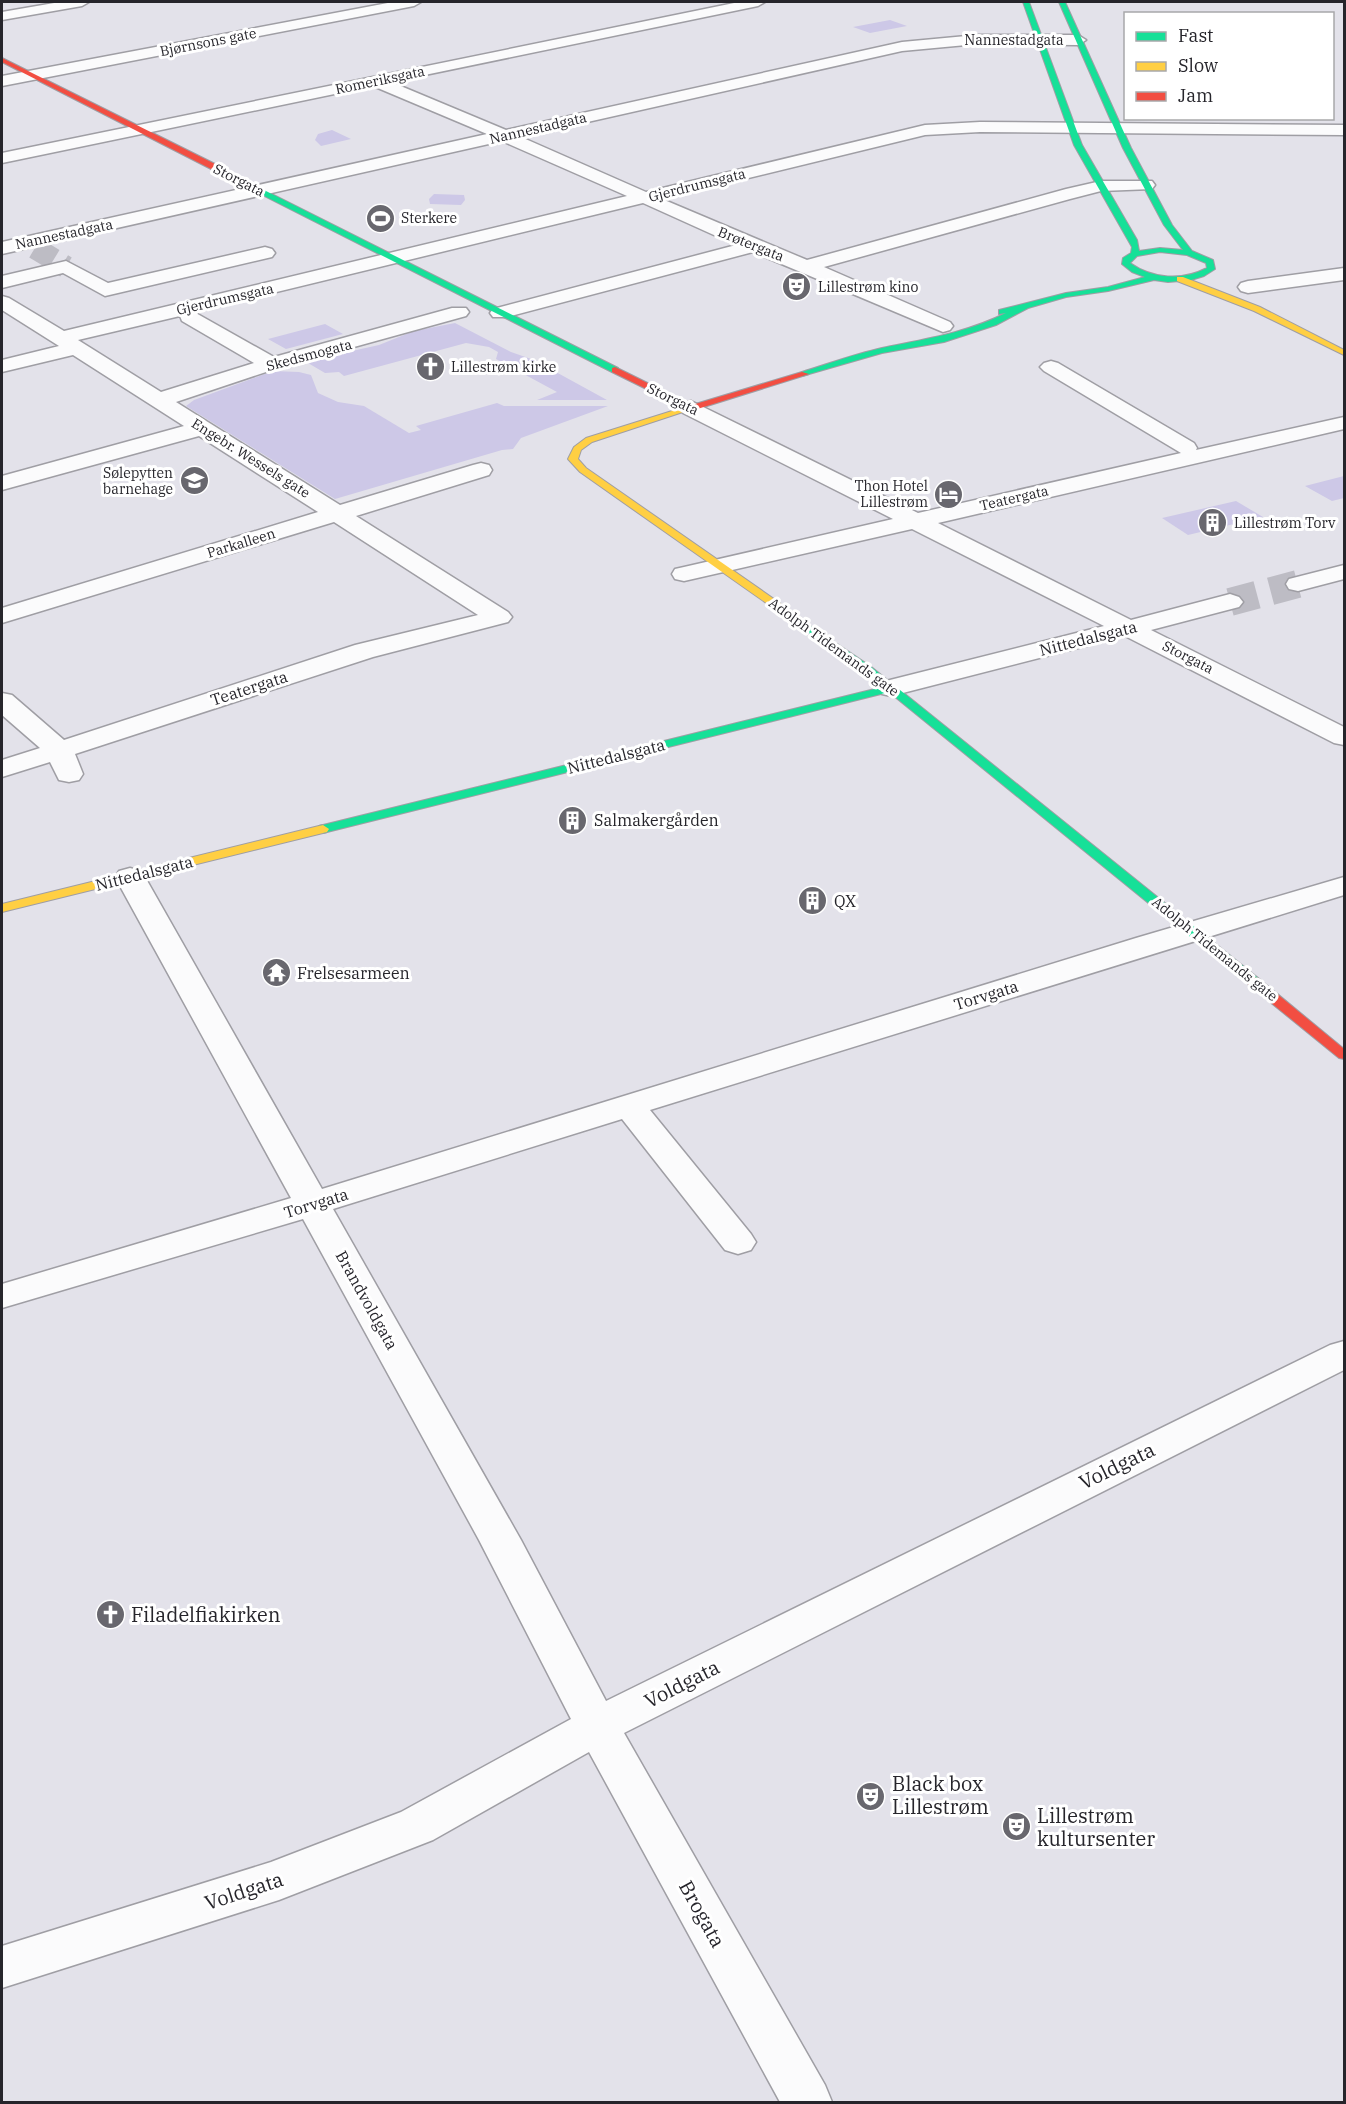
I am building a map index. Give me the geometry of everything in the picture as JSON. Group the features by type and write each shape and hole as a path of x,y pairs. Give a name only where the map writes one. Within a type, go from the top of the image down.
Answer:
{"main road":[{"path":"1026,2 1070,128 1133,240 1135,254"},
{"path":"1062,2 1117,128 1176,239 1189,253"},
{"name":"Storgata","path":"2,60 691,408"},
{"path":"1180,279 1207,272 1211,269 1210,262 1189,253 1160,250 1135,254 1126,260 1130,268 1155,277 1180,279 1257,309 1344,353"},
{"name":"Adolph Tidemands gate","path":"1066,295 1092,281 1130,268"},
{"path":"1207,272 1234,289 1257,309"},
{"name":"Adolph Tidemands gate","path":"881,351 912,335 974,316 1024,308 1066,295 1108,289 1155,277"},
{"name":"Adolph Tidemands gate","path":"1024,308 993,324 941,340 881,351 589,440 577,449 573,459 583,470 891,688 1344,1055"},
{"name":"Nittedalsgata","path":"2,908 891,688"}],"street":[{"path":"2,16 82,2"},
{"name":"Bjørnsons gate","path":"2,81 414,2"},
{"name":"Romeriksgata","path":"2,158 758,2"},
{"name":"Nannestadgata","path":"2,248 910,44 964,40 1078,40"},
{"name":"Brøtergata","path":"374,81 505,136 707,226 806,266 1101,186 1146,185"},
{"name":"Gjerdrumsgata","path":"2,366 69,343 394,259 926,130 980,127 1340,128"},
{"path":"500,313 754,246"},
{"path":"105,290 266,253"},
{"path":"806,266 943,326"},
{"path":"2,282 66,267 142,310"},
{"path":"1248,287 1344,274"},
{"name":"Engebr. Wessels gate","path":"2,302 499,617"},
{"name":"Skedsmogata","path":"159,400 206,387 271,364 459,312"},
{"path":"189,317 271,364"},
{"path":"1051,367 1186,448"},
{"name":"Storgata","path":"691,408 1344,737"},
{"name":"Teatergata","path":"684,574 1344,423"},
{"path":"2,483 202,428"},
{"name":"Parkalleen","path":"2,616 482,470"},
{"path":"1298,584 1344,572"},
{"name":"Nittedalsgata","path":"891,688 1230,602"},
{"name":"Teatergata","path":"2,769 64,762 364,651 499,617"},
{"path":"2,700 64,762"},
{"name":"Brandvoldgata","path":"130,877 328,1199 500,1540 597,1726"},
{"name":"Torvgata","path":"2,1296 328,1199 1344,886"},
{"path":"628,1106 738,1242"},
{"name":"Voldgata","path":"2,1967 279,1880 402,1832 597,1726 1344,1354"},
{"name":"Brogata","path":"597,1726 807,2103"}],"shaded area":[{"path":"890,20 907,26 870,33 853,27"},
{"path":"332,130 351,139 321,146 315,140 318,134"},
{"path":"434,194 464,195 465,200 461,205 430,204 429,199"},
{"path":"455,323 511,352 534,360 607,400 537,400 557,392 496,359 498,352 489,347 466,343 344,376 339,372 325,373 308,363 316,359 379,345 414,331"},
{"path":"325,324 343,334 286,349 268,339"},
{"path":"273,371 311,375 318,393 338,402 364,406 409,433 421,430 416,426 497,403 504,406 608,406 521,438 513,449 502,450 335,499 186,406 194,400"},
{"path":"1344,476 1344,498 1332,501 1305,486"},
{"path":"1236,501 1263,517 1188,535 1162,518"}],"tunnel":[{"path":"35,248 66,267"},
{"path":"1230,602 1298,584"}],"traffic: fast":[{"path":"1026,2 1078,145 1133,240 1136,247 1135,254"},
{"path":"1062,2 1127,148 1168,225 1189,253"},
{"path":"220,170 615,370"},
{"path":"1160,250 1189,253 1210,262 1211,269 1191,278 1168,279 1145,275 1126,264 1126,260 1135,254 1160,250"},
{"path":"1002,312 1066,295 1108,289 1155,277"},
{"path":"805,374 881,351 941,340 993,323 1024,308"},
{"path":"803,624 866,668 1253,981"},
{"path":"323,829 891,688"}],"traffic: slow":[{"path":"1180,279 1257,309 1344,353"},
{"path":"691,408 589,440 577,449 573,459 583,470 803,624"},
{"path":"2,908 323,829"}],"traffic: jam":[{"path":"2,60 220,170"},
{"path":"615,370 691,408 805,374"},
{"path":"1253,981 1344,1055"}],"place":[{"name":"Sterkere","path":"380,218"},
{"name":"Lillestrøm kino","path":"797,287"},
{"name":"Lillestrøm kirke","path":"430,367"},
{"name":"Sølepytten barnehage","path":"194,481"},
{"name":"Thon Hotel Lillestrøm","path":"949,494"},
{"name":"Lillestrøm Torv","path":"1213,523"},
{"name":"Salmakergården","path":"573,820"},
{"name":"QX","path":"813,901"},
{"name":"Frelsesarmeen","path":"276,973"},
{"name":"Filadelfiakirken","path":"110,1615"},
{"name":"Black box Lillestrøm","path":"871,1796"},
{"name":"Lillestrøm kultursenter","path":"1016,1827"}]}
